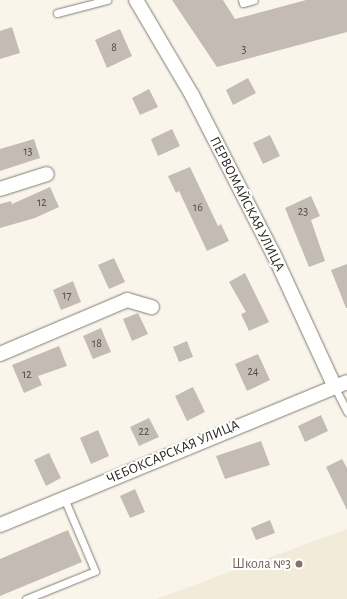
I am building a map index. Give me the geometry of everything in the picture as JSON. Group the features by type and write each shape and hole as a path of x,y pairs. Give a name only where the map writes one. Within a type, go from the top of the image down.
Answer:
{"street":[{"name":"ПЕРВОМАЙСКАЯ УЛИЦА","path":"136,0 192,95 340,384"},
{"path":"0,188 47,174"},
{"path":"0,354 127,300 152,307"},
{"name":"ЧЕБОКСАРСКАЯ УЛИЦА","path":"0,525 340,384"}],"lane":[{"path":"57,13 107,0"},
{"path":"242,0 243,3 254,0"},
{"name":"ПЕРВОМАЙСКАЯ УЛИЦА","path":"340,384 347,412"},
{"path":"26,599 96,570 64,498"}],"shaded area":[{"name":"Школа №3","path":"347,529 347,599 156,599"}],"building":[{"path":"172,0 223,0 235,19 306,0 347,0 347,32 217,67"},
{"path":"12,27 20,53 0,59 0,31"},
{"path":"120,29 132,56 107,68 95,40"},
{"path":"248,78 256,93 233,105 226,90"},
{"path":"149,89 158,107 140,115 132,98"},
{"path":"172,129 180,146 158,156 151,139"},
{"path":"270,135 280,156 263,164 253,143"},
{"path":"34,139 40,158 0,171 0,149"},
{"path":"190,167 218,226 221,224 229,241 207,251 179,191 176,193 168,176"},
{"path":"50,187 59,207 35,218 0,228 0,204 11,201 12,204"},
{"path":"311,196 320,216 311,220 325,261 309,267 285,208"},
{"path":"114,258 125,282 109,289 98,265"},
{"path":"347,264 347,308 346,308 331,270"},
{"path":"245,273 269,322 249,331 241,314 246,312 229,282"},
{"path":"73,281 81,302 61,310 53,290"},
{"path":"138,313 148,334 132,341 123,319"},
{"path":"101,328 111,352 93,359 83,336"},
{"path":"187,341 193,357 179,362 173,347"},
{"path":"59,346 67,366 38,376 42,385 24,393 12,365"},
{"path":"258,354 270,380 247,391 235,364"},
{"path":"193,387 205,412 187,421 175,396"},
{"path":"321,415 328,431 305,442 298,426"},
{"path":"149,418 159,437 139,446 130,427"},
{"path":"98,430 109,456 91,464 80,438"},
{"path":"261,441 270,465 225,479 216,456"},
{"path":"49,453 61,478 46,486 34,460"},
{"path":"342,459 347,468 347,510 326,467"},
{"path":"135,489 145,512 130,518 120,496"},
{"path":"270,520 275,533 256,540 251,528"},
{"path":"68,530 82,562 0,596 0,559"}],"place":[{"name":"Школа №3","path":"299,564"}]}
